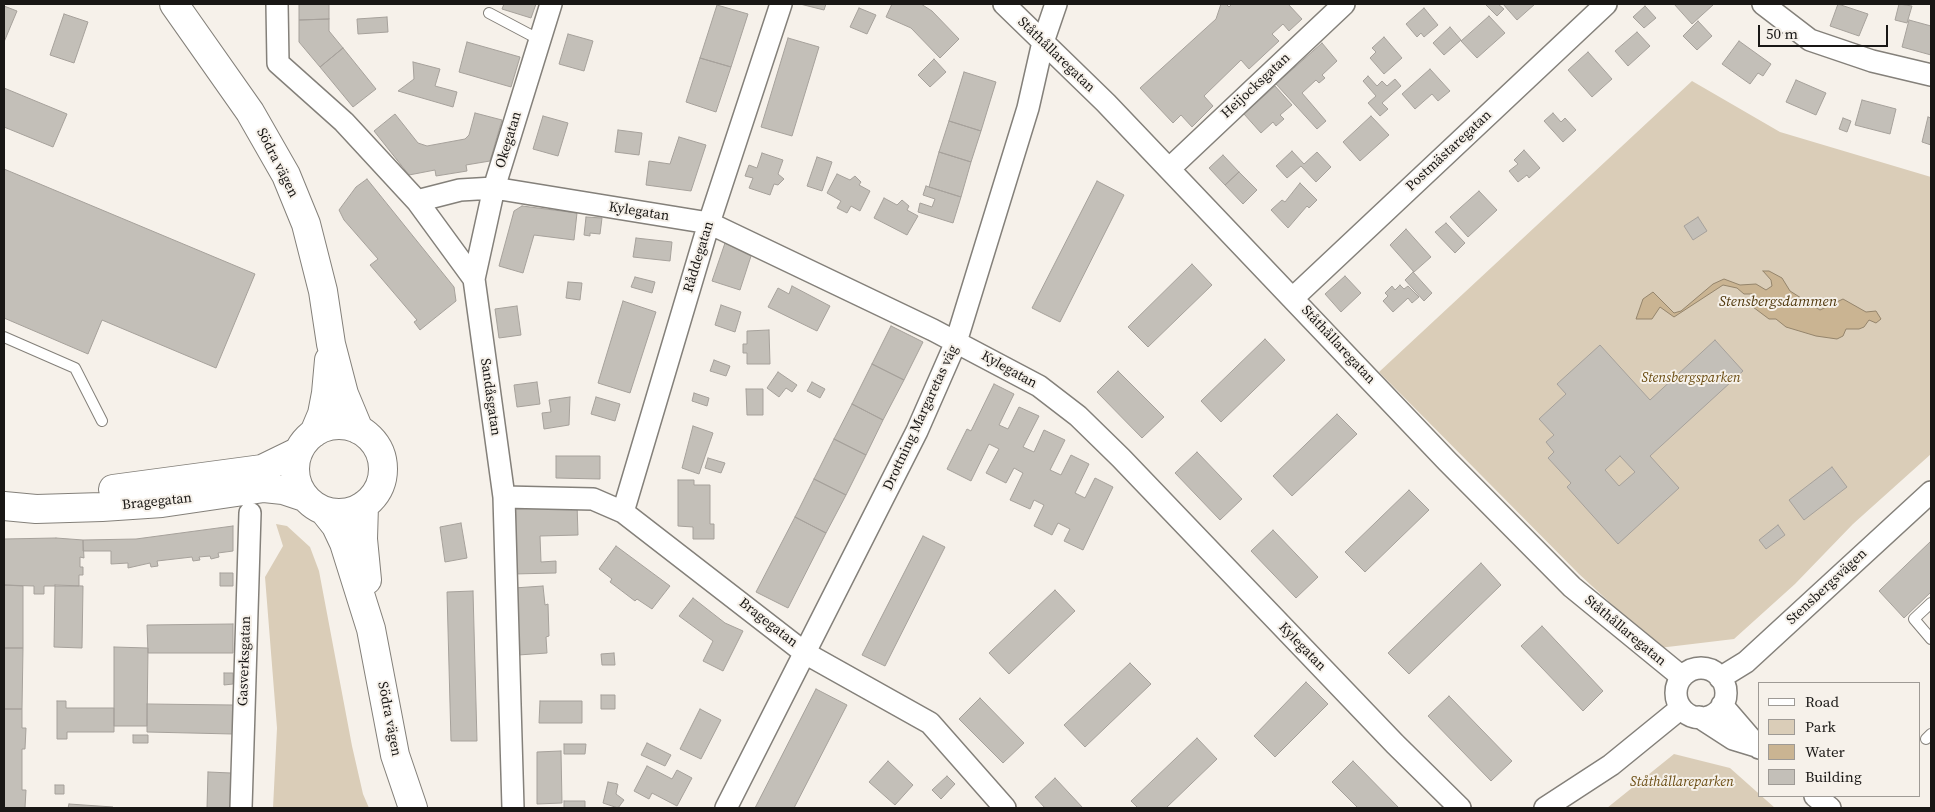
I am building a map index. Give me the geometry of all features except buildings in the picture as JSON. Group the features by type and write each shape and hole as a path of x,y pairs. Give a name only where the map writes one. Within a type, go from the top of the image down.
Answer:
{"main road":[{"name":"Södra vägen","path":"174,4 250,112 286,175 306,224 323,291 331,344 344,394 359,430"},
{"name":"Södra vägen","path":"306,442 322,414 331,344"},
{"path":"348,426 359,430 377,447 383,470 377,492 364,505 347,512 314,504 295,474 295,462 306,442 324,427 348,426"},
{"name":"Bragegatan","path":"6,506 34,499 262,469 306,442"},
{"name":"Bragegatan","path":"6,506 36,509 162,503 264,488 283,490 314,504"},
{"name":"Södra vägen","path":"314,504 336,526 344,543 371,629"},
{"name":"Södra vägen","path":"364,505 363,539 371,629 395,755 413,808"}],"street":[{"name":"Sandåsgatan","path":"277,4 278,63 344,122 417,201 474,279 504,497 513,808"},
{"name":"Okegatan","path":"474,279 494,188 551,4"},
{"name":"Råddegatan","path":"622,512 710,223 781,4"},
{"name":"Ståthållaregatan","path":"1004,4 1169,169 1447,461 1572,587 1682,677"},
{"name":"Drottning Margaretas väg","path":"726,808 917,431 956,342 1028,108 1043,42 1056,4"},
{"name":"Heijocksgatan","path":"1169,169 1344,4"},
{"name":"Postmästaregatan","path":"1293,298 1606,4"},
{"path":"1763,4 1810,40 1872,61 1931,75"},
{"name":"Kylegatan","path":"417,201 460,190 494,188 710,223 956,342 1039,386 1078,416 1460,808"},
{"name":"Stensbergsvägen","path":"1720,678 1746,662 1931,492"},
{"name":"Bragegatan","path":"504,497 593,499 622,512 805,653 930,724 1005,808"},
{"name":"Gasverksgatan","path":"241,808 250,513"},
{"path":"1545,808 1690,713 1713,714 1722,705 1725,690 1720,678 1713,671 1702,668 1690,670 1682,677 1676,693 1690,713 1733,739 1757,747"},
{"path":"1722,705 1757,747"},
{"path":"1816,797 1830,808"}],"lane":[{"path":"489,13 540,40"},
{"path":"4,337 75,368 102,421"},
{"path":"1931,603 1914,619 1931,639"}],"green space":[{"name":"Stensbergsparken","path":"1692,81 1780,132 1931,177 1931,454 1853,524 1795,584 1734,639 1659,648 1579,574 1379,372"},
{"path":"276,524 287,526 310,547 319,571 352,746 363,794 369,808 273,808 277,728 265,577 283,546"},
{"name":"Ståthållareparken","path":"1674,754 1730,768 1758,793 1758,797 1763,797 1775,808 1607,808"}],"water":[{"name":"Stensbergsdammen","path":"1763,271 1769,271 1782,278 1790,291 1820,310 1843,299 1866,312 1876,311 1881,319 1876,323 1869,320 1864,327 1859,329 1846,329 1843,336 1837,339 1816,336 1786,327 1776,319 1769,319 1753,307 1757,300 1752,294 1744,294 1737,288 1723,285 1674,317 1660,307 1652,319 1636,319 1643,299 1653,292 1674,313 1681,311 1713,284 1724,279 1740,285 1756,284 1766,290 1772,286 1771,280"}]}
